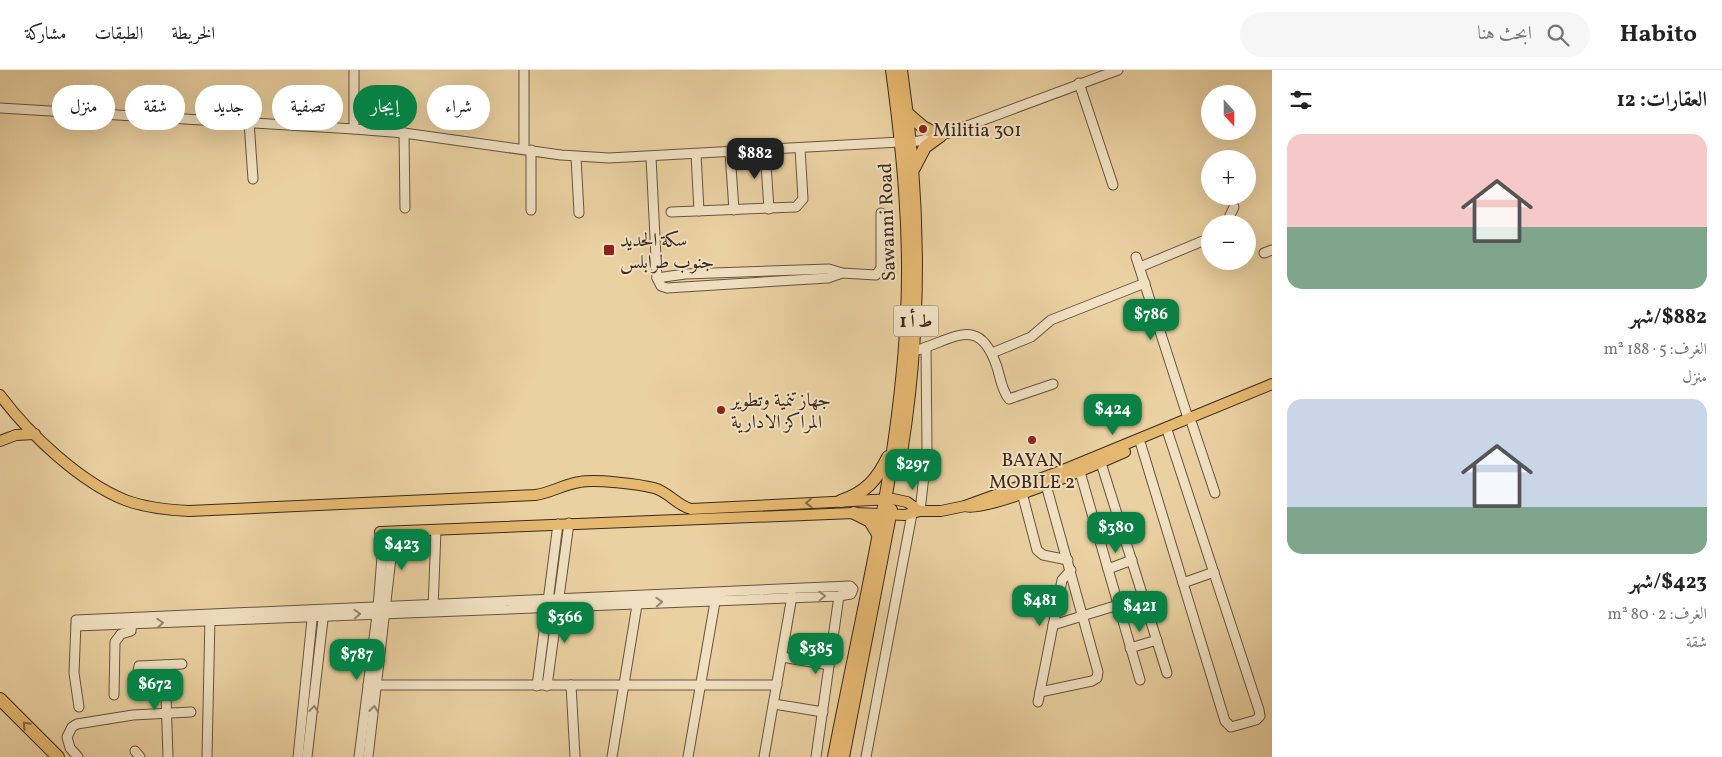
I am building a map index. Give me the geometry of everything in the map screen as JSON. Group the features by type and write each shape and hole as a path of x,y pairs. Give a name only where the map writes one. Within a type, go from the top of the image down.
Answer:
{"highway":[{"name":"Sawanni Road","path":"889,499 893,446 910,333 917,251 913,172 892,70"},
{"name":"Sawanni Road","path":"839,755 920,349 910,333 906,143 908,114 901,70"},
{"path":"908,114 923,127 940,136 920,155 913,172"},
{"path":"841,501 868,487 882,469 893,446"},
{"path":"854,513 870,521 878,534"},
{"name":"Sawanni Road","path":"839,755 878,534 886,513"},
{"path":"0,699 55,754"}],"main road":[{"path":"964,506 978,507 1022,493 1272,384"},
{"path":"386,532 569,523 941,511 1080,472 1168,434 1190,421 1272,391"},
{"path":"0,395 35,434 98,486 127,500 165,510 535,495 555,491 584,481 652,487 667,494 679,504 691,509 889,499 907,502 916,513"},
{"path":"0,441 16,435 35,434"},
{"path":"746,507 746,518"}],"street":[{"path":"354,70 354,85"},
{"path":"524,70 531,210"},
{"path":"366,130 404,133 576,157 609,158 906,143 940,136 1118,70"},
{"path":"1079,83 1113,185"},
{"path":"0,108 195,119"},
{"path":"262,123 353,129"},
{"path":"250,130 254,179"},
{"path":"404,133 405,208"},
{"path":"671,212 793,208 802,202 800,148"},
{"path":"765,150 769,209"},
{"path":"730,152 734,210"},
{"path":"696,154 699,211"},
{"path":"576,157 579,213"},
{"path":"651,157 657,278 685,274 829,269 842,273 876,275 881,271 881,213"},
{"path":"1230,215 1234,207"},
{"path":"1140,267 1201,242"},
{"path":"1136,257 1215,493"},
{"path":"992,352 1031,337 1051,320 1145,283"},
{"path":"866,757 916,513 927,448 920,349 960,335 970,334 983,339 992,352 1008,399 1053,384"},
{"path":"1141,445 1226,724 1231,727 1256,720 1260,716 1259,710 1168,434"},
{"path":"1101,462 1167,673"},
{"path":"1080,472 1140,680"},
{"path":"1040,692 1092,681 1097,678 1098,672 1068,560 1052,480"},
{"path":"1022,493 1036,550 1042,556 1068,560"},
{"path":"1096,525 1118,517"},
{"path":"542,686 554,603 569,523"},
{"path":"554,603 558,524"},
{"path":"433,608 436,530"},
{"path":"359,757 372,685 382,610 386,532"},
{"path":"1108,569 1132,560"},
{"path":"1038,702 1062,580 1071,570"},
{"path":"1182,583 1214,572"},
{"path":"79,707 74,673 76,621 132,621 716,597 839,596 851,594 852,588 716,597"},
{"path":"764,757 792,596"},
{"path":"816,757 839,596"},
{"path":"688,757 716,597"},
{"path":"612,757 638,600"},
{"path":"1053,625 1118,605"},
{"path":"298,757 313,613"},
{"path":"307,757 324,613"},
{"path":"207,757 210,617"},
{"path":"114,695 115,642 121,634 131,631 132,621"},
{"path":"1130,648 1157,640"},
{"path":"782,657 830,665"},
{"path":"137,676 139,666 182,664"},
{"path":"165,665 168,756"},
{"path":"372,685 777,685"},
{"path":"368,757 372,685"},
{"path":"571,685 575,757"},
{"path":"774,704 823,712"},
{"path":"78,757 70,748 67,737 72,727 77,724 167,712 191,712"}],"place":[{"name":"Militia 301","path":"923,129"},
{"name":"سكة الحديد جنوب طرابلس","path":"609,250"},
{"name":"جهاز تنمية وتطوير المراكز الادارية","path":"721,410"},
{"name":"BAYAN MOBILE 2","path":"1032,440"}]}
